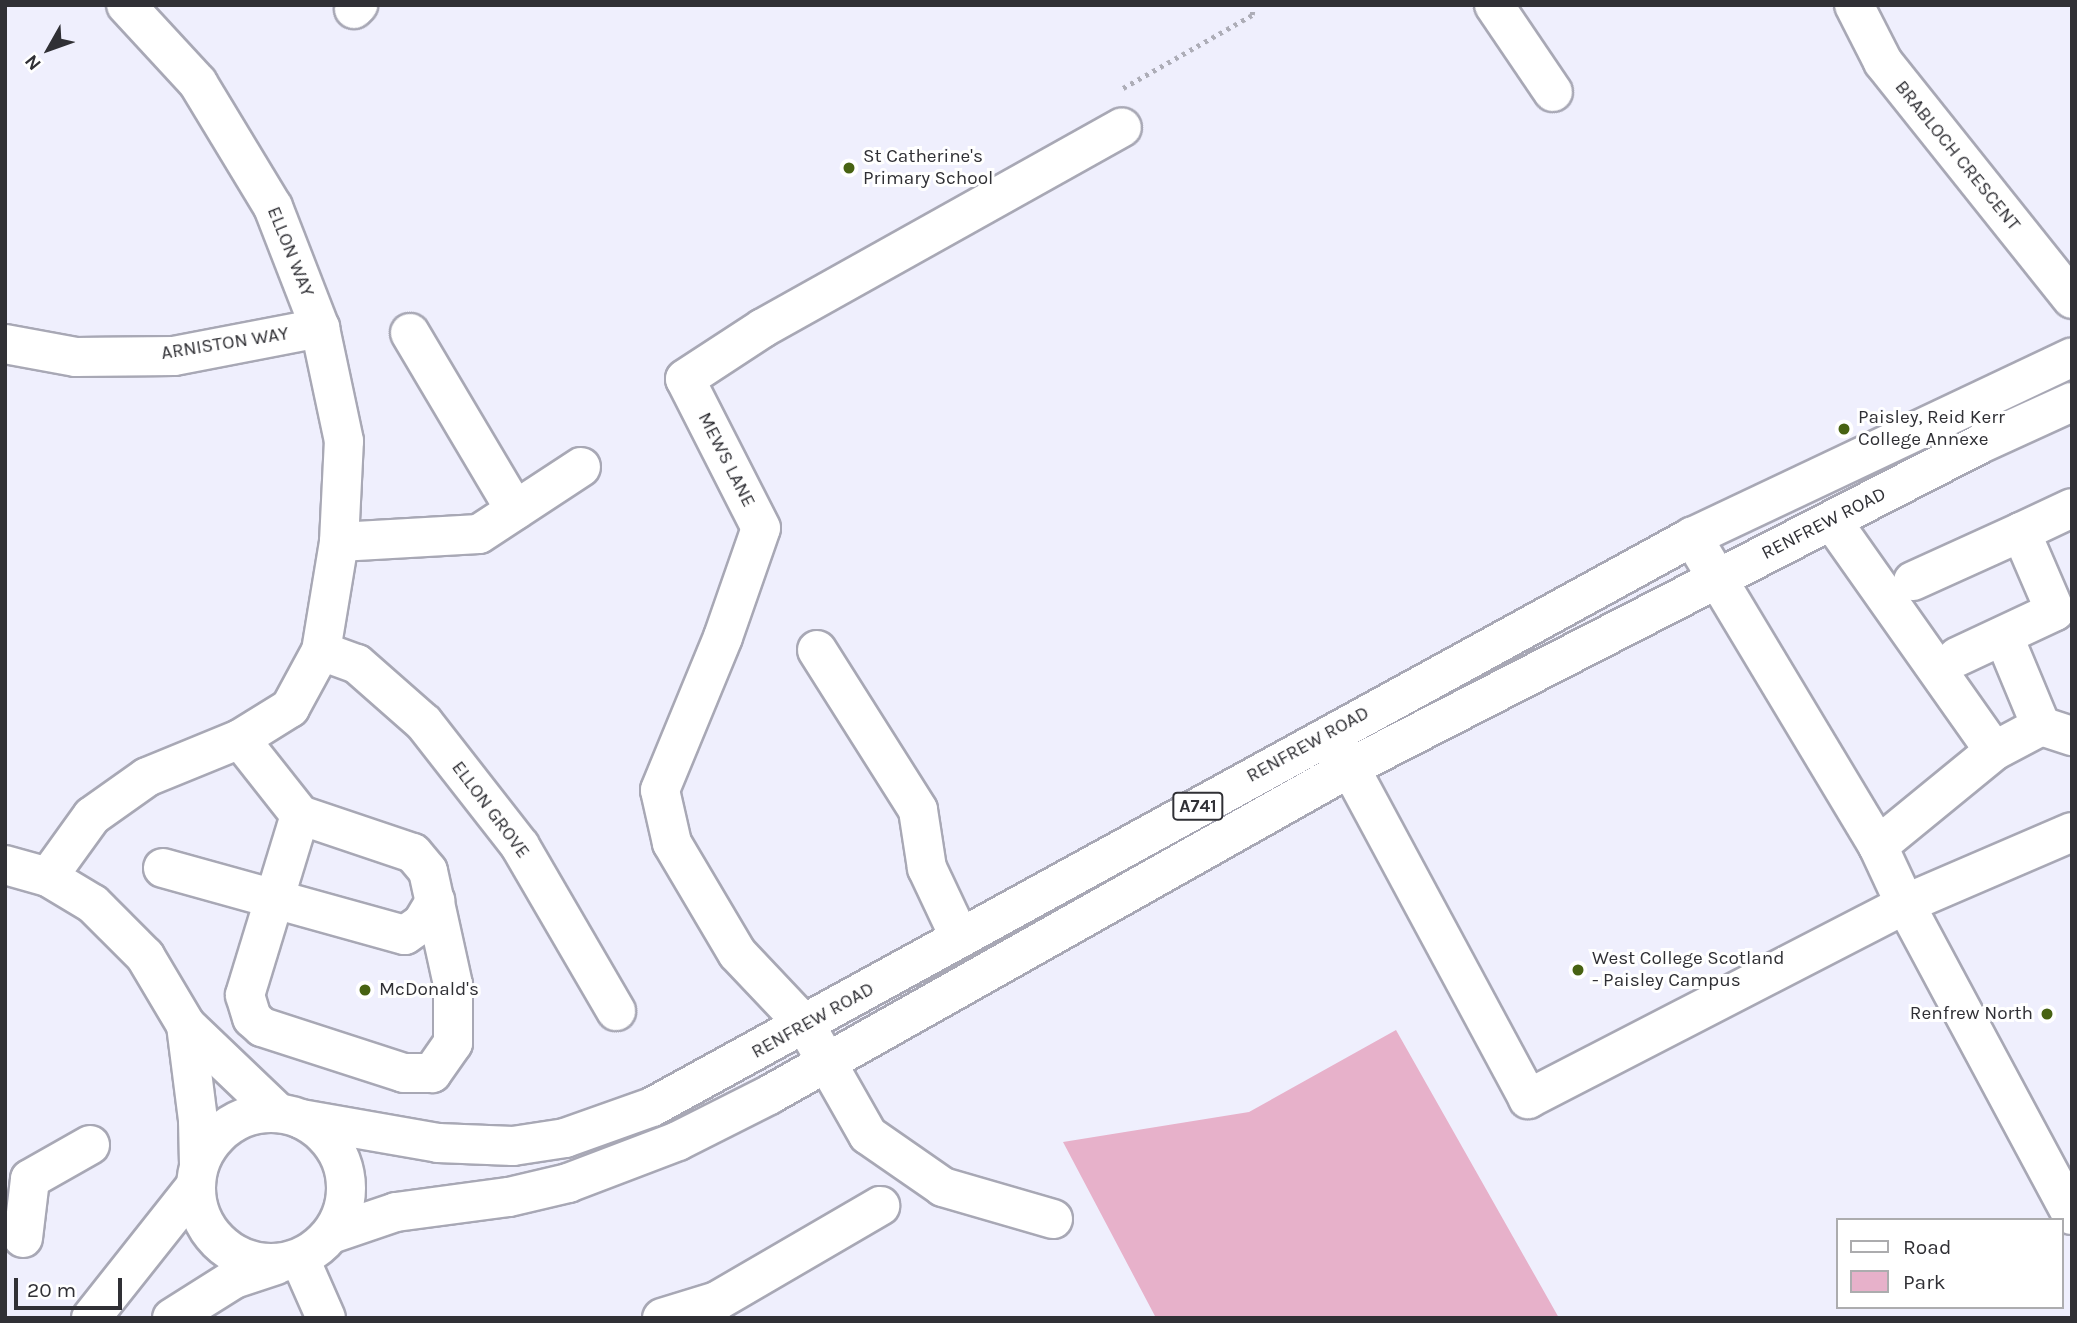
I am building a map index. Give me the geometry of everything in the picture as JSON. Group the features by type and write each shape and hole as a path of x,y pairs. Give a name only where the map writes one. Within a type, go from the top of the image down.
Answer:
{"street":[{"name":"ELLON WAY","path":"48,877 92,816 146,777 240,739 290,708 321,651 339,542 344,442 320,328 273,207 198,83 126,5"},
{"path":"1494,5 1553,92"},
{"name":"BRABLOCH CRESCENT","path":"1854,5 1883,62 2072,299"},
{"name":"MEWS LANE","path":"1053,1219 943,1187 868,1135 806,1026 737,953 671,843 660,790 723,637 761,528 685,379 763,328 1122,127"},
{"name":"ARNISTON WAY","path":"5,344 75,356 174,356 320,328"},
{"path":"410,333 515,510"},
{"name":"RENFREW ROAD","path":"289,1116 438,1143 513,1146 548,1141 652,1107 806,1026 1331,732 1692,537 2072,357"},
{"name":"RENFREW ROAD","path":"331,1234 387,1214 509,1197 614,1169 678,1141 825,1063 1350,766 1715,579 2072,402"},
{"path":"339,542 479,534 581,467"},
{"path":"1913,581 2072,508"},
{"path":"1832,521 1994,751"},
{"path":"1956,657 2004,637 2054,611 2021,533"},
{"path":"1692,537 1878,846 1905,904 2072,1215"},
{"path":"1878,846 1994,751 2056,731 2004,637"},
{"path":"817,650 918,810 927,868 960,939"},
{"name":"ELLON GROVE","path":"321,651 357,664 425,723 520,846 617,1011"},
{"path":"1331,732 1528,1099 1905,904 2072,832"},
{"path":"240,739 300,816 413,853 428,871 453,985 453,1043 432,1073 404,1073 262,1027 252,1018 244,995 300,816"},
{"path":"5,865 48,877 93,905 145,956 186,1025 289,1116 330,1143 346,1177 345,1202 331,1234 288,1262 234,1279 172,1318"},
{"path":"163,868 274,901 405,934 422,923 435,901"},
{"path":"186,1025 198,1120 196,1176 199,1213 219,1243 251,1262 288,1262"},
{"path":"91,1318 196,1176 210,1142 229,1125 252,1114 289,1116"},
{"path":"23,1238 18,1171 90,1145"},
{"path":"662,1318 717,1301 880,1206"},
{"path":"288,1262 326,1318"}],"green space":[{"path":"1396,1030 1559,1318 1156,1318 1063,1142 1249,1112"}],"place":[{"name":"St Catherine's Primary School","path":"849,168"},
{"name":"Paisley, Reid Kerr College Annexe","path":"1844,429"},
{"name":"West College Scotland - Paisley Campus","path":"1578,970"},
{"name":"McDonald's","path":"365,990"},
{"name":"Renfrew North","path":"2047,1014"}]}
